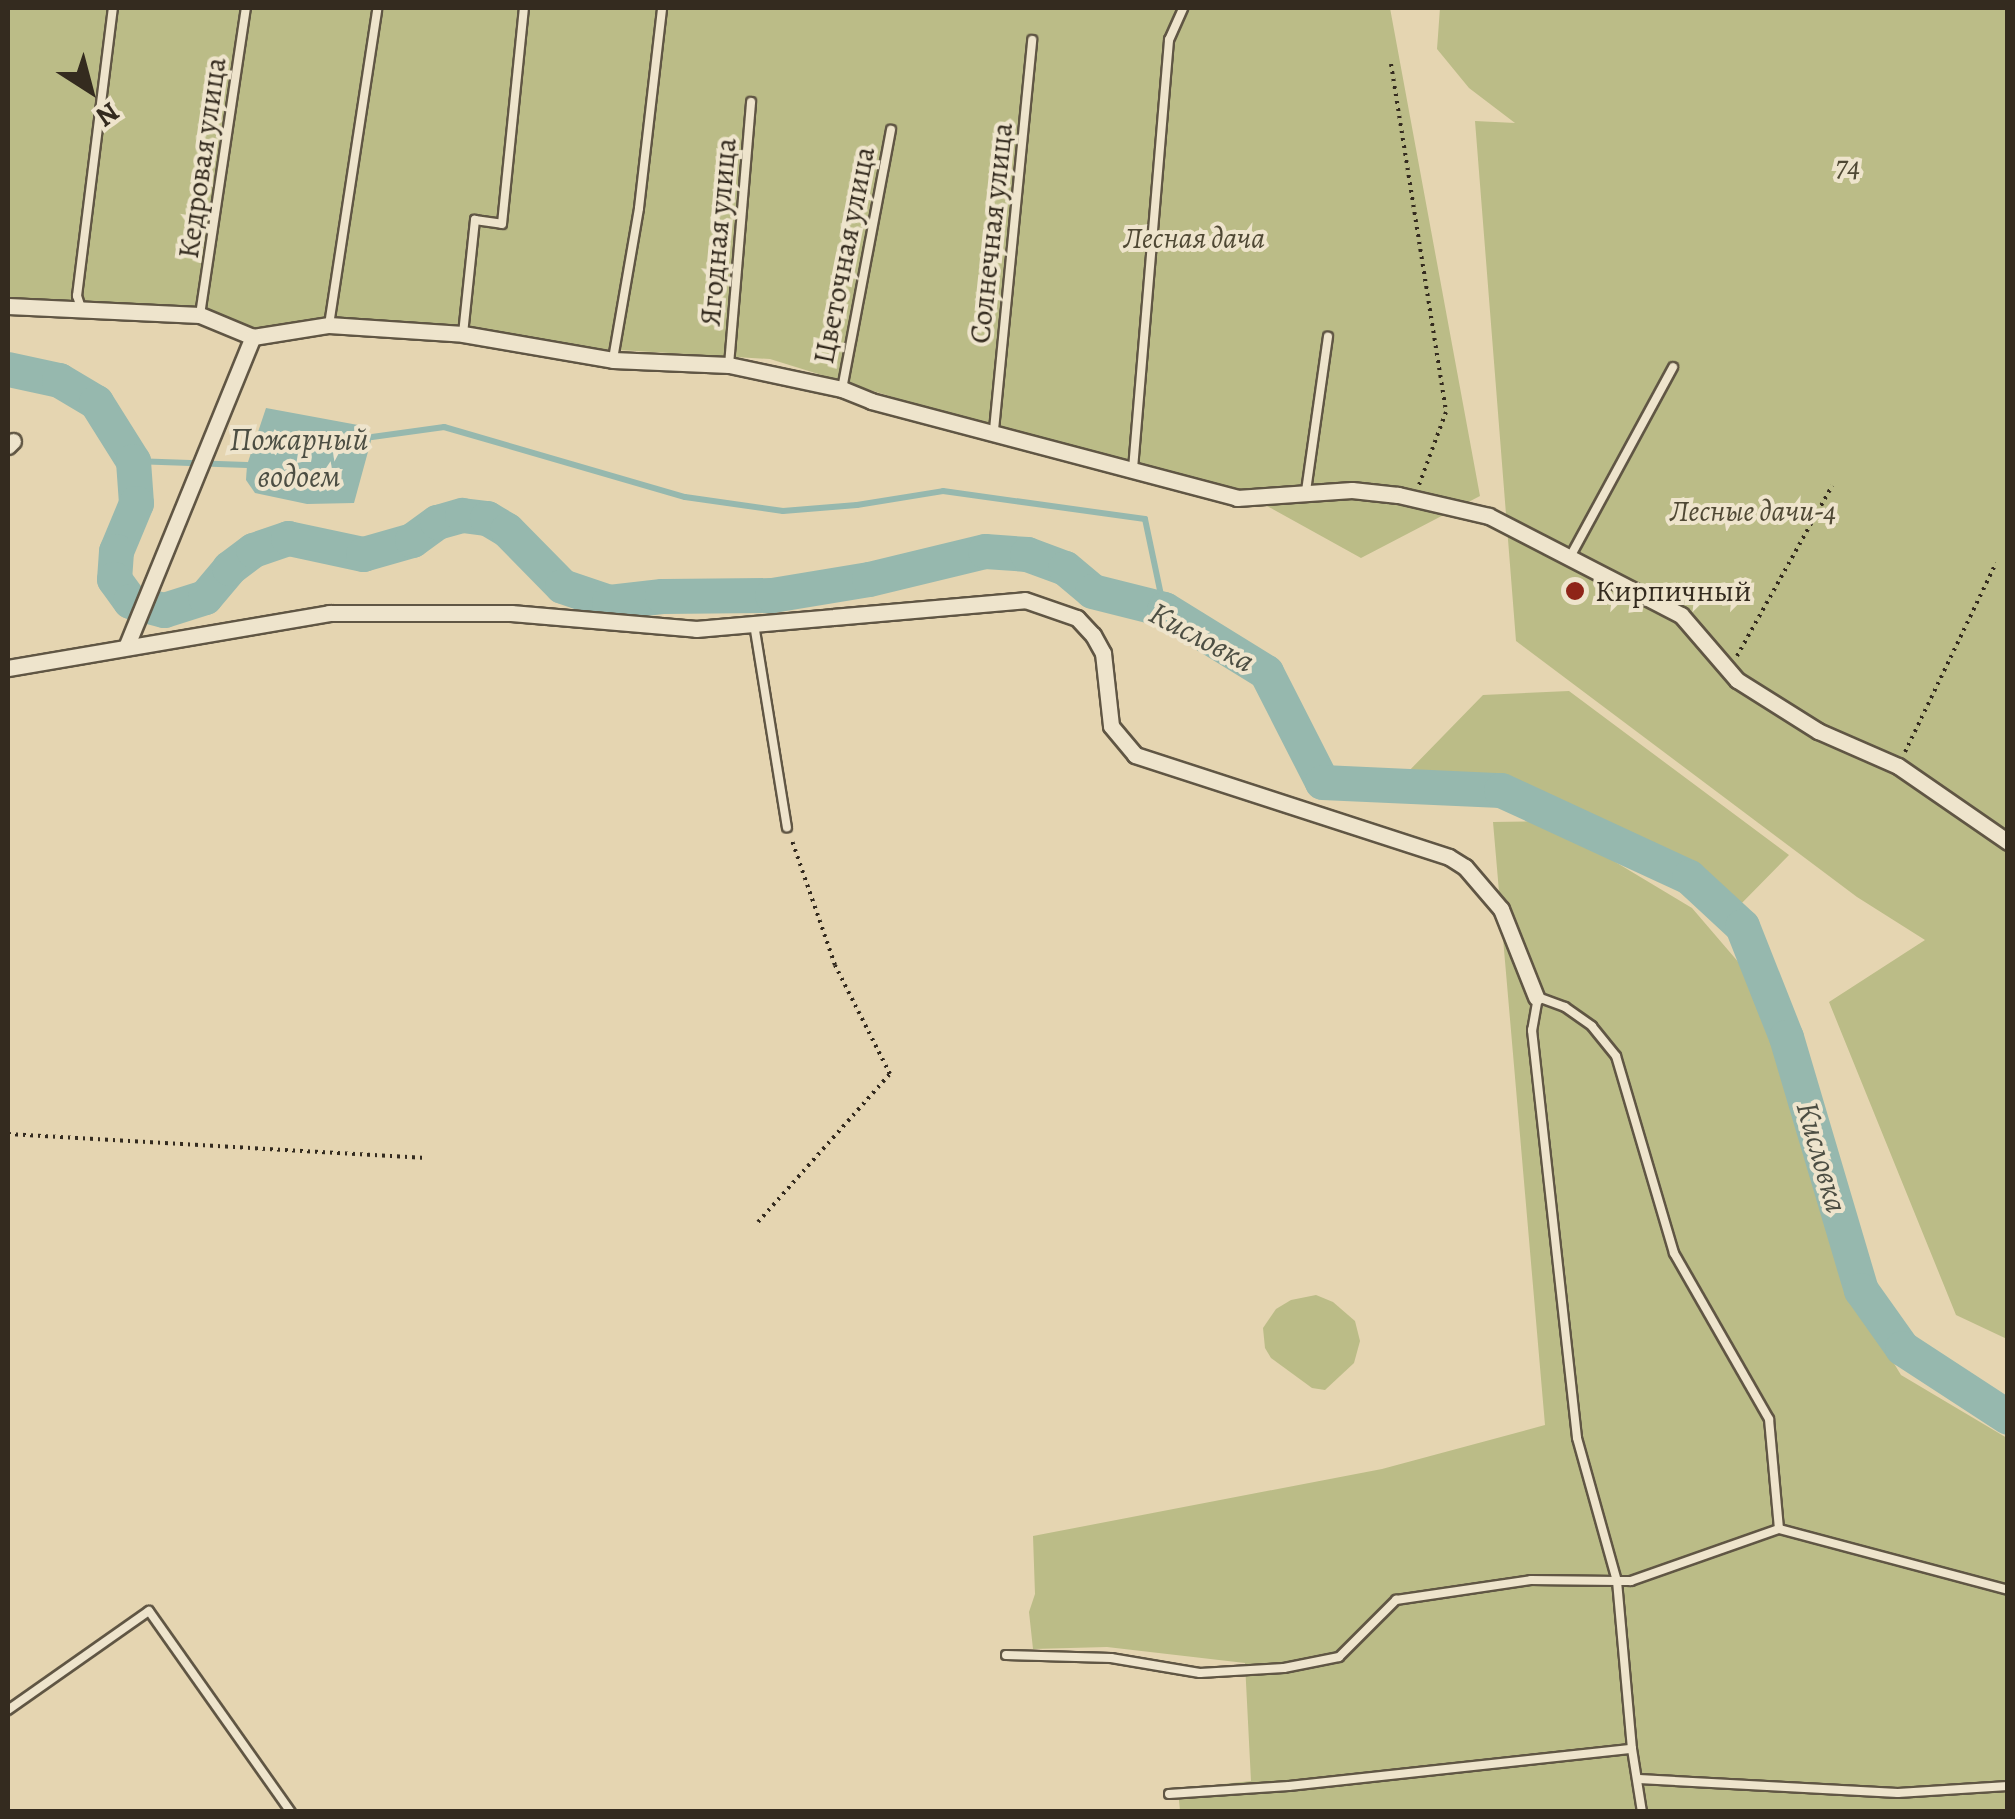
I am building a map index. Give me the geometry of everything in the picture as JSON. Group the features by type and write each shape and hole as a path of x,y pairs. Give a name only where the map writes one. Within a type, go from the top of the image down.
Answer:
{"street":[{"path":"8,306 200,315 253,337 329,325 463,334 613,360 730,366 842,389 871,401 994,430 1237,498 1352,490 1414,498 1488,516 1681,615 1729,670 1818,731 1898,766 2008,842"},
{"path":"128,646 253,337"},
{"path":"8,668 329,614 511,613 696,629 1025,600 1076,618 1103,652 1111,726 1134,755 1449,857 1478,880 1500,909 1536,997"}],"lane":[{"path":"80,308 78,296 113,8"},
{"name":"Кедровая улица","path":"200,315 246,8"},
{"path":"463,334 475,220 502,224 524,8"},
{"path":"613,360 639,208 662,8"},
{"path":"1133,469 1170,40 1183,8"},
{"path":"329,325 376,10"},
{"name":"Солнечная улица","path":"994,430 1032,40"},
{"name":"Ягодная улица","path":"730,366 751,102"},
{"name":"Цветочная улица","path":"842,389 891,130"},
{"path":"1306,492 1328,337"},
{"path":"1570,558 1673,368"},
{"path":"754,624 788,827"},
{"path":"1642,1812 1632,1749 1617,1581 1577,1438 1532,1030 1536,997 1566,1007 1592,1026 1616,1056 1674,1253 1769,1419 1780,1529"},
{"path":"1006,1655 1112,1658 1200,1673 1284,1668 1339,1657 1396,1600 1531,1580 1630,1582 1780,1529 2008,1590"},
{"path":"8,1710 148,1612 290,1812"},
{"path":"1170,1794 1290,1786 1632,1749"},
{"path":"1638,1779 1898,1792 2008,1786"}],"path":[{"path":"1391,64 1446,412 1414,498"},
{"path":"1729,670 1832,486"},
{"path":"1898,766 1996,563"},
{"path":"758,1222 890,1074 834,966 788,827"},
{"path":"8,1134 426,1158"}],"green space":[{"name":"Лесная дача","path":"8,8 1390,8 1480,496 1361,558 1240,491 912,403 770,359 8,313"},
{"name":"Лесные дачи-4","path":"1440,8 2007,8 2007,1339 1956,1315 1829,1002 1925,940 1857,897 1516,641 1475,121 1515,123 1469,88 1437,49"},
{"path":"1569,691 1789,855 1735,910 1699,875 1578,817 1405,775 1483,695"},
{"path":"1547,821 1692,908 1764,992 1782,1077 1843,1279 1901,1375 2007,1438 2007,1811 1180,1811 1178,1789 1251,1781 1245,1663 1107,1647 1033,1649 1029,1612 1035,1594 1033,1536 1382,1469 1545,1425 1493,822"},
{"path":"1316,1295 1333,1302 1355,1321 1360,1341 1354,1363 1325,1390 1312,1388 1271,1358 1265,1348 1263,1328 1276,1309 1291,1300"}],"water":[{"name":"Пожарный водоем","path":"266,408 358,425 372,437 354,503 307,504 255,493 246,480 247,465"}],"waterway":[{"name":"Кисловка","path":"8,369 59,380 96,402 133,461 136,503 116,551 114,579 130,601 164,610 205,597 229,568 253,550 288,538 363,554 412,540 437,522 462,515 487,518 507,530 562,586 609,602 662,596 772,595 869,579 985,551 1027,554 1065,568 1092,591 1164,609 1266,672 1322,782 1501,790 1689,877 1742,926 1786,1037 1861,1290 1902,1348 2008,1417"},
{"path":"372,437 444,427 685,497 783,511 857,505 943,491 1145,519 1164,609"},
{"path":"133,461 247,465"}],"place":[{"name":"Кирпичный","path":"1575,591"}],"park label":[{"name":"74","path":"1848,166"}]}
